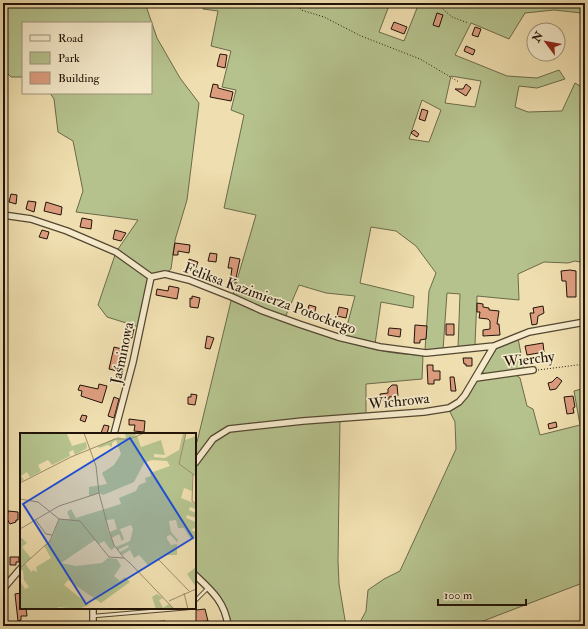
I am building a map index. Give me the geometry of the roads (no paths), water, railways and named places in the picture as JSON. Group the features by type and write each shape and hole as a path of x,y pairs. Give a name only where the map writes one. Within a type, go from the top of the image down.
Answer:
{"street":[{"path":"3,9 5,3"},
{"path":"3,214 32,219 67,231 116,252 151,277"},
{"name":"Feliksa Kazimierza Potockiego","path":"151,277 165,274 189,280 263,311 338,337 380,348 426,353 494,346"},
{"name":"Jaśminowa","path":"114,433 133,362 151,277"},
{"path":"494,346 529,332 585,322"},
{"name":"Wichrowa","path":"196,462 213,439 229,429 449,408 459,402 465,395 494,346"},
{"name":"Wierchy","path":"476,378 533,370"},
{"path":"3,589 20,569"},
{"path":"196,576 220,601 226,615 228,626"},
{"path":"93,609 93,626"}],"lane":[{"path":"196,600 208,588"},
{"path":"93,616 176,609"}]}
